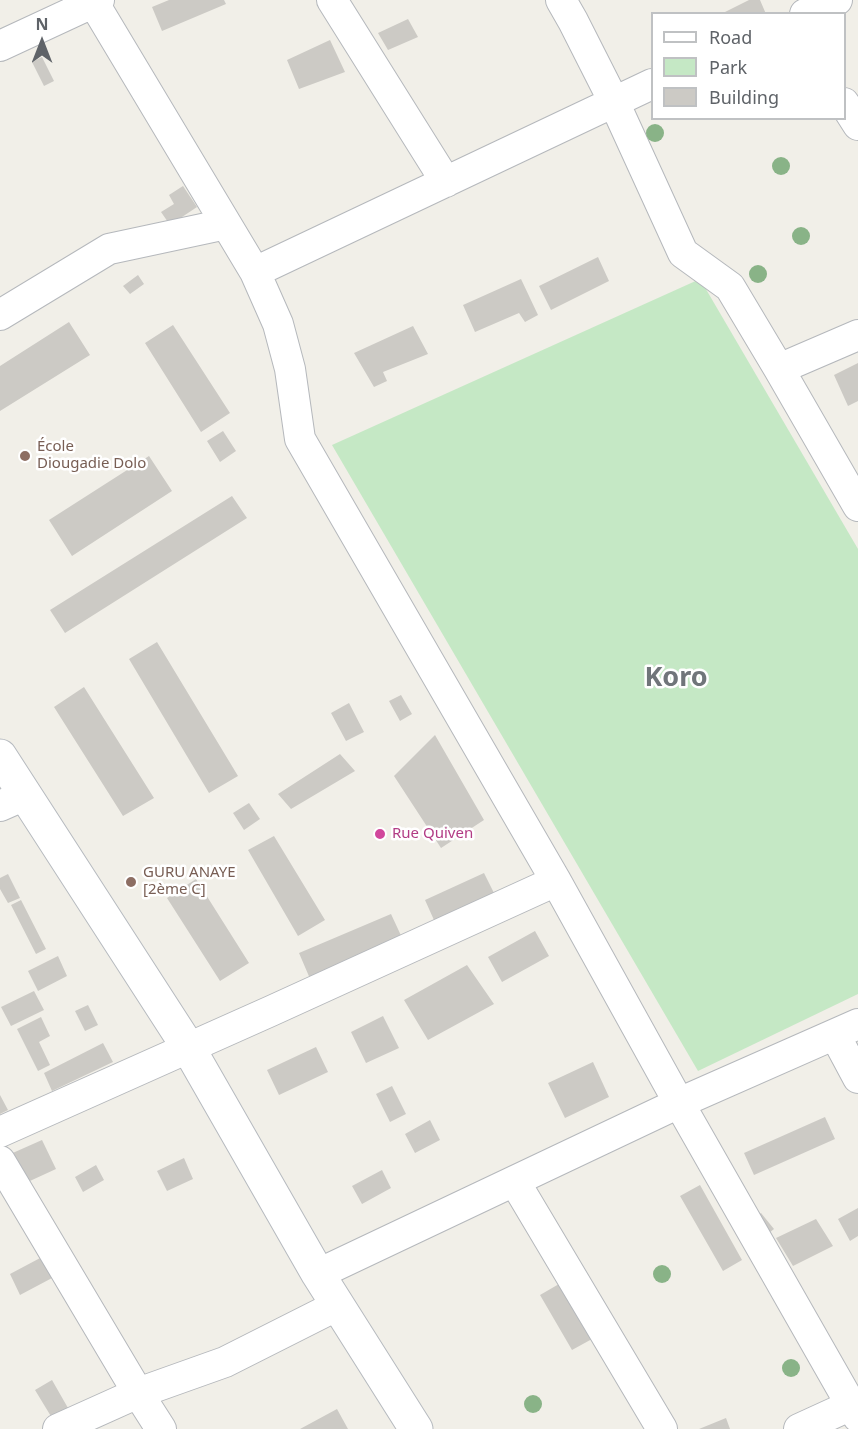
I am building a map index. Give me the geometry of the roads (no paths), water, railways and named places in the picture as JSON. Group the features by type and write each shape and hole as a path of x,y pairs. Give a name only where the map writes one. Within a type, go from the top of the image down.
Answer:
{"street":[{"path":"332,0 446,182"},
{"path":"561,0 614,102 683,253 730,287 858,506"},
{"path":"810,12 837,0"},
{"path":"0,46 95,1 255,272 278,324 290,369 300,439 556,881 679,1103 856,1408 799,1429"},
{"path":"255,272 651,84"},
{"path":"846,106 858,125"},
{"path":"0,315 109,249 226,224"},
{"path":"779,369 858,335"},
{"path":"0,756 13,801 188,1047 318,1274 416,1429"},
{"path":"0,1132 556,881"},
{"path":"318,1274 679,1103 847,1030 858,1078"},
{"path":"0,1161 161,1429"},
{"path":"514,1182 662,1429"},
{"path":"58,1429 138,1393 225,1362 338,1305"}],"place":[{"name":"École Diougadie Dolo","path":"25,456"},
{"name":"Rue Quiven","path":"380,834"},
{"name":"GURU ANAYE [2ème C]","path":"131,882"}],"district":[{"name":"Koro","path":"676,678"}]}
